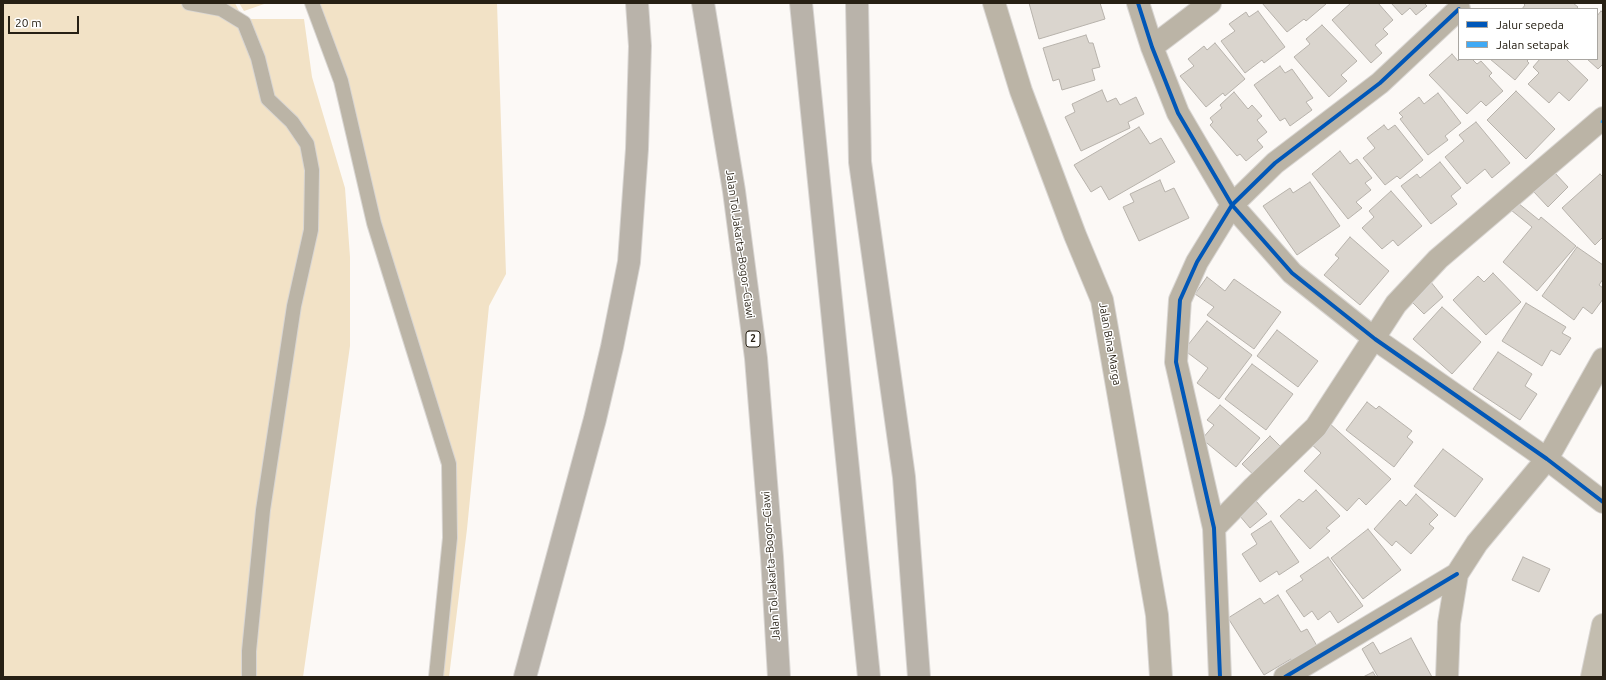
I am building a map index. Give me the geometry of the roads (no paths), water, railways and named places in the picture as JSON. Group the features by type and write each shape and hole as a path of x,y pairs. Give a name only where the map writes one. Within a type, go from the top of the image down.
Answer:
{"highway":[{"path":"525,677 594,419 612,347 629,262 638,141 640,46 637,3"},
{"name":"Jalan Tol Jakarta–Bogor–Ciawi","path":"704,3 734,191 756,358 779,677"},
{"path":"801,3 869,677"},
{"path":"857,3 860,162 904,477 919,677"}],"street":[{"name":"Jalan Bina Marga","path":"994,3 1021,91 1075,235 1102,300 1158,615 1161,677"},
{"path":"1138,3 1152,48 1178,112 1232,205 1292,273 1374,340 1548,459 1603,502"},
{"path":"1152,48 1210,3"},
{"path":"1220,677 1214,528 1176,362 1180,300 1197,262 1232,205 1275,163 1380,83 1458,10"},
{"path":"1214,528 1316,427 1396,304 1438,259 1602,120"},
{"path":"1447,677 1449,623 1457,574 1476,543 1548,459 1603,359"},
{"path":"1286,677 1457,574"},
{"path":"1592,677 1603,625"}],"lane":[{"path":"189,3 221,9 244,23 258,58 268,99 292,122 307,144 312,170 311,230 294,306 263,510 249,650 248,677"},
{"path":"312,3 341,81 374,223 449,464 450,538 436,677"}]}
